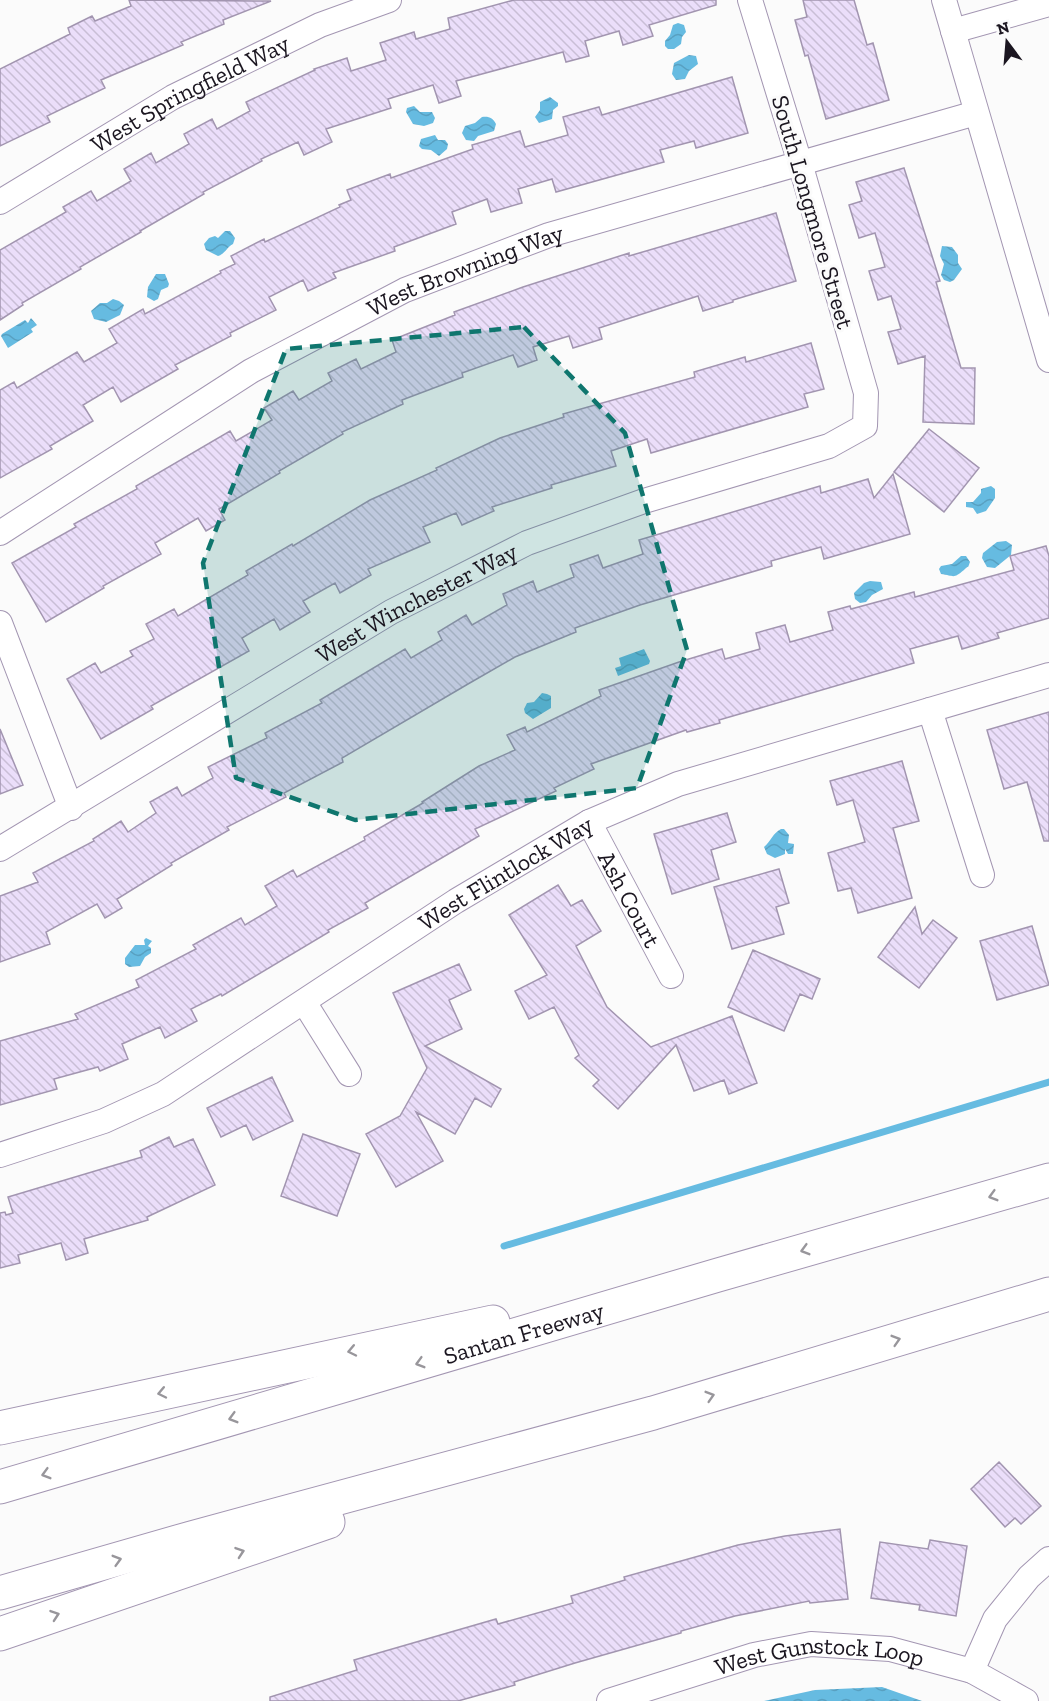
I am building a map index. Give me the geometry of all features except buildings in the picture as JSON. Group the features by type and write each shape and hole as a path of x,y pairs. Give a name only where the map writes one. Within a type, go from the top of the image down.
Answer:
{"highway":[{"name":"Santan Freeway","path":"0,1487 1049,1180"},
{"path":"0,1428 373,1346 718,1275"},
{"path":"0,1593 191,1538 654,1413 1049,1294"},
{"path":"0,1634 654,1413"}],"street":[{"name":"West Springfield Way","path":"0,202 173,98 320,25 389,0"},
{"name":"South Longmore Street","path":"750,0 800,163 866,393 865,426"},
{"path":"944,0 1049,360"},
{"path":"953,31 1049,4"},
{"name":"West Browning Way","path":"0,533 251,371 405,290 549,236 976,113"},
{"name":"West Winchester Way","path":"0,849 391,612 527,543 644,501 829,446 865,426"},
{"path":"0,624 71,808"},
{"name":"West Flintlock Way","path":"0,1155 104,1121 162,1094 456,901 589,822 678,784 1049,675"},
{"path":"930,710 982,875"},
{"name":"Ash Court","path":"589,822 671,976"},
{"path":"304,1002 349,1074"},
{"path":"972,1671 995,1619 1029,1576 1049,1559"},
{"name":"West Gunstock Loop","path":"609,1701 754,1655 811,1644 890,1649 972,1671 1026,1701"}],"highlighted area":[{"path":"524,327 625,433 687,650 637,788 355,820 236,778 203,563 286,349"}],"water":[{"path":"678,23 684,25 686,32 681,44 674,49 668,49 665,41 673,25"},
{"path":"689,55 696,56 698,64 689,71 685,79 676,80 672,74 674,63"},
{"path":"550,97 558,103 558,106 553,110 552,119 539,123 535,117 540,110 540,102"},
{"path":"414,106 420,112 432,112 435,118 433,123 424,126 413,124 406,112 407,108"},
{"path":"482,117 494,120 496,124 494,131 478,136 474,141 466,140 462,133 465,126 475,123"},
{"path":"435,135 438,140 445,140 448,144 447,149 439,156 419,146 421,139"},
{"path":"225,231 230,231 235,238 233,244 218,256 206,250 204,244 209,238 215,236 218,238"},
{"path":"942,246 952,247 958,255 958,263 962,269 950,282 944,280 941,275 944,264 940,256"},
{"path":"156,274 165,274 169,284 161,290 158,299 154,301 147,297 148,287"},
{"path":"113,299 124,305 120,315 106,322 94,319 91,311 100,303 107,303"},
{"path":"31,318 37,325 31,329 33,332 8,348 2,334 25,320 28,323"},
{"path":"991,486 995,489 995,498 986,511 977,514 973,508 966,507 966,502 973,502 981,493 981,489"},
{"path":"1006,541 1012,545 1011,555 995,568 987,567 982,558 983,553 997,542"},
{"path":"961,556 966,556 970,562 968,567 956,576 941,574 939,569 941,566 952,564"},
{"path":"881,582 883,589 872,595 866,602 860,603 855,599 854,593 864,583"},
{"path":"644,649 650,661 649,664 618,676 615,668 621,666 619,658"},
{"path":"542,693 551,696 551,708 533,719 525,713 524,709 527,703 534,702"},
{"path":"781,829 789,835 788,843 794,844 793,854 788,854 785,849 785,854 775,858 767,854 764,847"},
{"path":"146,938 152,941 148,946 151,948 151,953 145,957 140,966 129,967 125,964 125,958 135,945 145,945"},
{"path":"882,1687 922,1701 764,1701 815,1690"}],"waterway":[{"path":"504,1246 1049,1082"}]}
